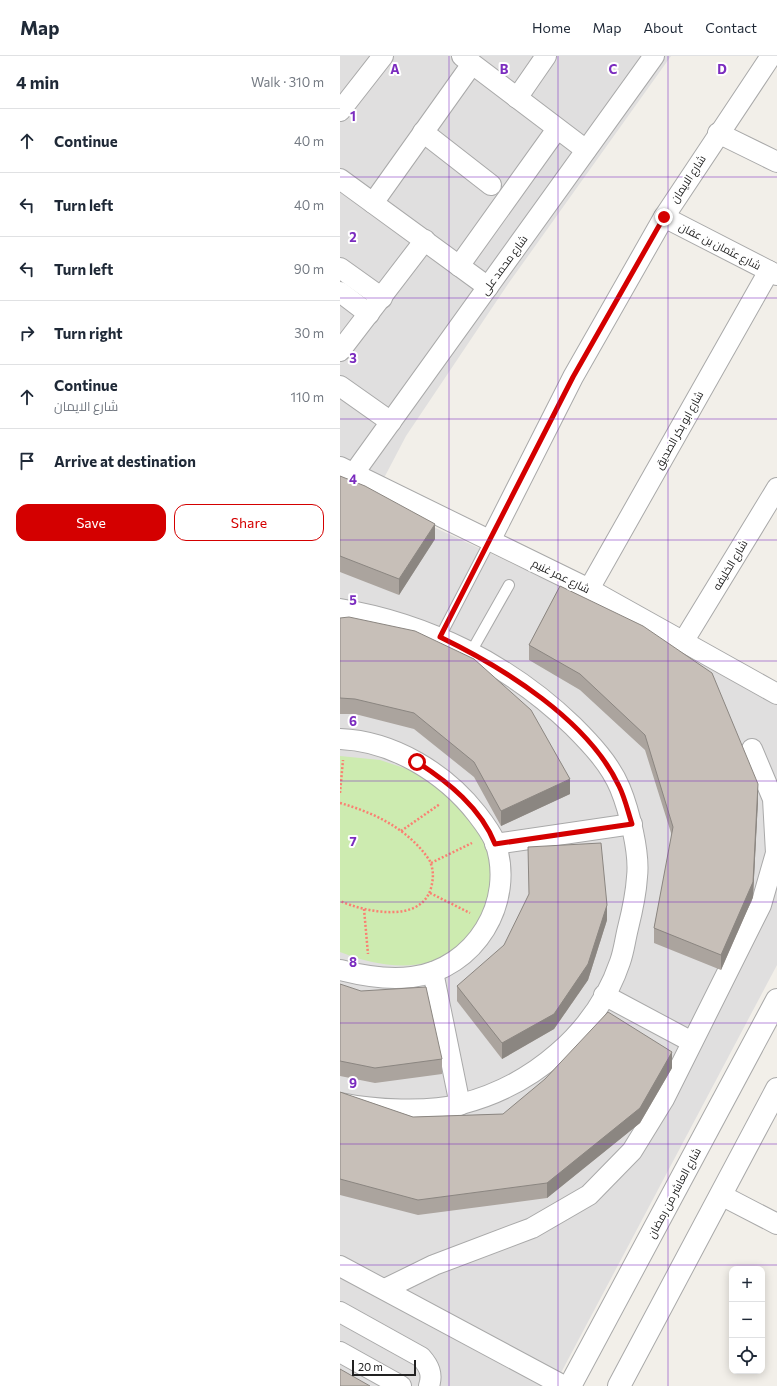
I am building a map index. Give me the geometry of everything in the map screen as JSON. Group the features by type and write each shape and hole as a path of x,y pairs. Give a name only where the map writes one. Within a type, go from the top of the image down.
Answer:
{"street":[{"path":"340,110 383,56"},
{"path":"517,98 546,56"},
{"name":"شارع محمد على","path":"347,470 391,422 654,56"},
{"name":"شارع الايمان","path":"490,541 573,377 664,217 718,133 771,56"},
{"path":"373,203 423,132 467,60 586,150"},
{"path":"459,266 557,128"},
{"path":"423,132 491,185"},
{"path":"718,133 777,162"},
{"path":"340,179 488,287"},
{"name":"شارع عثمان بن عفان","path":"664,217 773,272"},
{"path":"340,351 364,310 420,237"},
{"path":"340,268 376,294"},
{"name":"شارع ابو بكر الصديق","path":"589,589 773,272"},
{"path":"340,292 364,310"},
{"path":"340,330 364,310"},
{"path":"340,386 391,422"},
{"name":"شارع عمر غنيم","path":"347,470 589,589 777,694"},
{"name":"شارع الخليفه","path":"683,642 777,488"},
{"path":"340,609 364,613 440,637 471,652 518,680 562,716 595,748 620,786 632,824 638,875 620,963 604,995 574,1038 542,1067 504,1090 460,1105 419,1109 359,1107 340,1103"},
{"path":"340,970 370,976 412,977 433,972 456,961 475,944 490,923 497,904 500,884 500,863 493,839 470,805 457,792 438,776 417,762 388,750 342,740"},
{"path":"385,1289 434,1265 532,1228 589,1195 632,1152 664,1099 761,905 776,853 773,799 752,749"},
{"path":"493,839 632,824"},
{"path":"433,972 460,1105"},
{"path":"604,995 692,1042"},
{"name":"شارع العاشر من رمضان","path":"570,1386 777,1000"},
{"path":"620,1386 722,1194 774,1100"},
{"path":"722,1194 777,1224"},
{"path":"340,1266 564,1386"},
{"path":"340,1312 420,1357 429,1366 432,1379 429,1386"},
{"path":"340,1352 401,1386"}],"lane":[{"path":"440,637 490,541"},
{"path":"471,652 509,585"}],"path":[{"path":"340,793 342,740"},
{"path":"401,831 457,792"},
{"path":"340,804 371,814 401,831 421,849 431,863 434,878 430,893 422,903 410,910 381,912 364,909 340,901"},
{"path":"431,863 493,839"},
{"path":"430,893 490,923"},
{"path":"364,909 370,976"}],"shaded area":[{"path":"340,56 671,56 508,284 406,436 373,499 541,577 777,704 777,965 554,1386 340,1386"}],"green space":[{"path":"340,756 380,760 410,770 435,785 461,805 496,852 494,912 468,940 452,953 425,963 396,965 368,961 340,952"}],"building":[{"path":"340,476 365,486 435,524 399,579 340,556"},
{"path":"560,586 643,626 712,673 758,784 753,882 721,955 654,928 673,827 645,735 580,674 529,645"},
{"path":"349,617 415,631 474,659 531,710 570,779 501,811 474,762 414,713 355,699 340,698 340,618"},
{"path":"601,843 607,905 588,964 554,1014 502,1043 457,986 504,945 529,894 528,847"},
{"path":"340,984 361,991 426,987 442,1059 375,1068 340,1061"},
{"path":"608,1012 672,1052 640,1108 547,1183 418,1200 340,1179 340,1092 413,1117 503,1114 545,1079"},
{"path":"340,1369 370,1386 340,1386"}],"route":[{"path":"417,762 438,776 470,805 491,834 495,844 632,824 620,786 595,748 562,716 518,680 471,652 440,637 573,377 664,217"}]}
